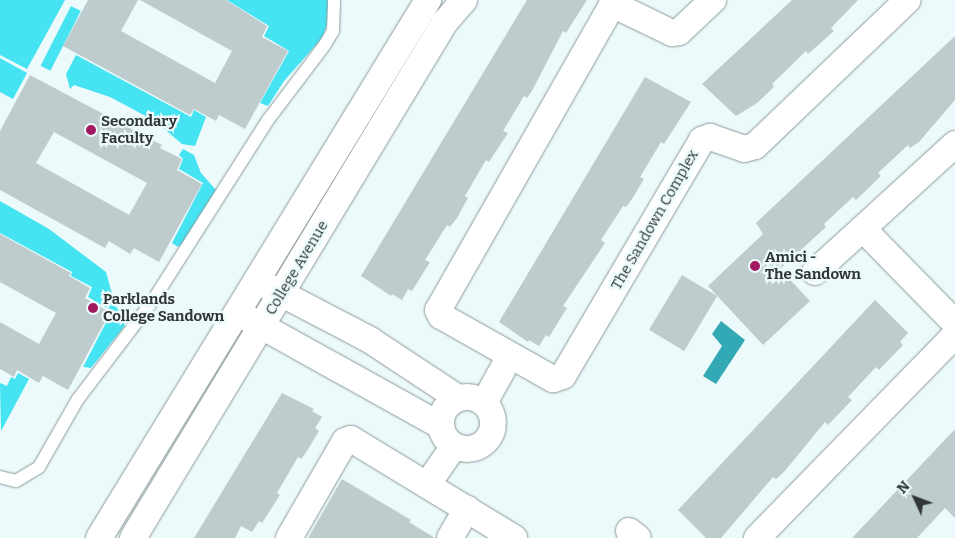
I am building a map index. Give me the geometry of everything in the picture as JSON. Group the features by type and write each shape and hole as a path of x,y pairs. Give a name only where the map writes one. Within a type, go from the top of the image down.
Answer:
{"street":[{"name":"College Avenue","path":"99,538 384,68 428,0"},
{"name":"College Avenue","path":"133,538 445,22 464,0"},
{"name":"The Sandown Complex","path":"713,0 679,32 672,34 614,2 440,305 442,316 553,379 563,376 702,140 710,137 744,149 755,146 908,0"},
{"path":"815,272 955,144"},
{"path":"863,229 955,323"},
{"path":"237,311 261,327 470,449 485,442 490,436 493,418 484,403 476,399 458,398 370,340 255,280"},
{"path":"757,538 955,335"},
{"path":"484,403 510,356"},
{"path":"427,485 448,436 445,410 458,398"},
{"path":"289,538 348,439 514,538"},
{"path":"450,538 467,509"}],"lane":[{"path":"0,476 16,481 40,467 78,399 152,302 268,120 324,46 333,31 334,0"},
{"path":"384,68 414,0"}],"shaded area":[{"path":"0,0 65,0 27,69 0,55"},
{"path":"227,0 328,0 328,21 323,37 284,81 268,106 260,103 289,51 264,36 269,26"},
{"path":"71,6 81,11 50,71 41,66"},
{"path":"76,55 191,117 194,110 206,117 195,146 182,144 155,121 110,97 74,85 70,89 66,74"},
{"path":"0,58 27,73 13,99 0,92"},
{"path":"183,149 194,155 201,173 216,190 185,242 178,247 172,243 203,183 179,169 183,159 179,155"},
{"path":"0,201 49,229 106,272 115,305 127,323 91,368 83,367 112,311 88,297 92,287 71,276 72,272 0,233"},
{"path":"721,321 745,340 716,384 703,376 722,346 712,334"},
{"path":"18,373 29,379 1,431 0,383 7,386 11,377 15,379"}],"building":[{"name":"Secondary Faculty","path":"88,0 138,0 121,31 215,83 232,51 140,0 226,0 267,26 262,37 288,51 245,129 219,115 216,121 194,109 190,115 63,46"},
{"path":"527,0 587,0 566,33 563,31 533,89 527,98 524,96 503,131 508,133 489,162 486,160 465,196 468,198 457,218 450,227 447,225 425,260 430,262 412,291 408,289 402,300 392,294 391,296 361,276"},
{"path":"792,0 858,0 831,28 834,31 808,54 806,51 772,84 774,87 757,103 736,116 702,84"},
{"path":"955,36 955,100 919,142 910,148 908,145 878,173 881,176 856,200 853,197 824,224 826,227 780,269 810,301 763,345 708,286 763,234 756,223"},
{"name":"Secondary Faculty","path":"30,75 162,145 160,148 182,159 177,170 202,184 159,262 134,248 130,254 109,241 105,248 0,190 0,131","holes":["54,132 147,183 129,215 36,163"]},
{"path":"645,77 691,102 664,144 661,142 640,177 644,179 632,199 626,207 623,206 601,240 605,243 563,306 567,308 549,337 546,335 539,346 529,340 528,342 499,322"},
{"path":"0,234 71,273 69,276 90,288 85,298 110,312 68,390 43,376 39,383 17,370 14,377 0,369 0,322 39,344 56,313 0,282"},
{"path":"682,275 717,296 684,351 649,330"},
{"path":"875,300 908,333 900,342 903,345 879,370 876,367 848,397 852,400 828,425 825,422 784,472 776,479 773,477 721,538 706,538 678,510"},
{"path":"282,393 314,409 312,411 322,417 315,428 319,431 307,451 301,459 298,457 277,493 280,495 262,523 259,521 252,532 241,526 235,538 194,538"},
{"path":"955,429 955,518 945,508 917,538 852,538"},
{"path":"342,479 411,520 409,522 435,538 308,538"}],"place":[{"name":"Secondary Faculty","path":"91,130"},
{"name":"Amici - The Sandown","path":"755,266"},
{"name":"Parklands College Sandown","path":"93,308"}]}
